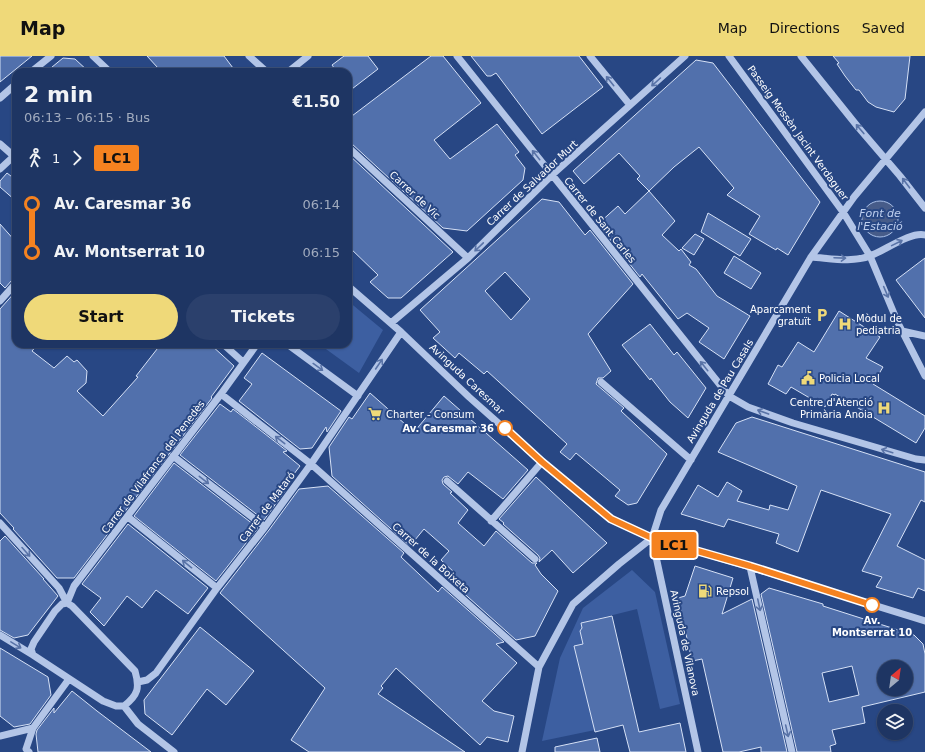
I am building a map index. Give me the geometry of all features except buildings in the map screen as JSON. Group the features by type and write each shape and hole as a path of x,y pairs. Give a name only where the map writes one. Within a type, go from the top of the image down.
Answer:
{"street":[{"path":"36,68 51,56"},
{"path":"92,56 106,68"},
{"path":"249,56 262,68"},
{"path":"293,68 308,56"},
{"name":"Carrer de Sant Carles","path":"457,56 729,396"},
{"path":"590,56 630,105"},
{"name":"Carrer de Salvador Murt","path":"391,323 468,258 552,175 685,56"},
{"name":"Passeig Mossèn Jacint Verdaguer","path":"729,56 843,212 870,256 902,331 925,376"},
{"path":"800,56 925,208"},
{"path":"0,98 12,88"},
{"name":"Avinguda de Pau Casals","path":"652,538 661,510 811,257 843,212 925,113"},
{"path":"0,144 12,154"},
{"name":"Carrer de Vic","path":"352,151 468,258"},
{"path":"0,169 12,159"},
{"path":"811,257 856,259 870,256 914,236 922,234 925,235"},
{"path":"0,301 12,288"},
{"name":"Avinguda Caresmar","path":"352,289 401,332 469,397 542,462 611,519 652,538 750,566 925,621"},
{"path":"902,331 925,336"},
{"name":"Carrer de Mataró","path":"138,682 147,680 156,673 217,588 265,527 311,464 401,332"},
{"path":"227,348 243,362"},
{"name":"Carrer de Vilafranca del Penedès","path":"67,603 74,586 221,394 254,348"},
{"path":"292,348 358,396"},
{"path":"601,382 691,460"},
{"name":"Carrer de la Boixeta","path":"221,394 311,464 538,667"},
{"path":"729,396 748,407 793,423 916,459 925,460"},
{"path":"173,456 265,527"},
{"path":"491,521 542,462"},
{"path":"447,481 534,560"},
{"path":"128,517 217,588"},
{"path":"0,523 59,588 67,603 72,606 135,671 138,682 136,694 124,706 116,706 103,702 33,655 0,635"},
{"path":"522,752 538,667 573,604 619,564 652,538"},
{"name":"Avinguda de Vilanova","path":"652,538 698,752"},
{"path":"750,566 792,752"},
{"path":"33,655 32,649 34,642 55,611 62,604 67,603"},
{"path":"29,752 26,749 33,728 69,679"},
{"path":"124,706 138,724 174,752"},
{"path":"0,736 33,728"}],"shaded area":[{"path":"352,304 383,330 359,373 325,348 352,348"},
{"path":"632,570 655,592 680,704 660,709 637,609 581,623 582,628 580,631 583,644 574,646 595,730 542,741 560,658 583,608"}],"water":[{"name":"Font de l'Estació","path":"884,201 893,206 897,212 897,226 893,232 884,237 876,237 867,232 863,226 862,215 867,206 873,202"}],"bus line":[{"name":"LC1","path":"505,428 542,462 611,519 652,538 750,566 872,605"}],"place":[{"name":"Aparcament gratuït","path":"822,315"},
{"name":"Mòdul de pediatria","path":"845,324"},
{"name":"Policia Local","path":"808,378"},
{"name":"Centre d'Atenció Primària Anoia","path":"884,408"},
{"name":"Charter - Consum","path":"375,414"},
{"name":"Av. Caresmar 36","path":"505,428"},
{"name":"Repsol","path":"705,591"},
{"name":"Av. Montserrat 10","path":"872,605"}]}
